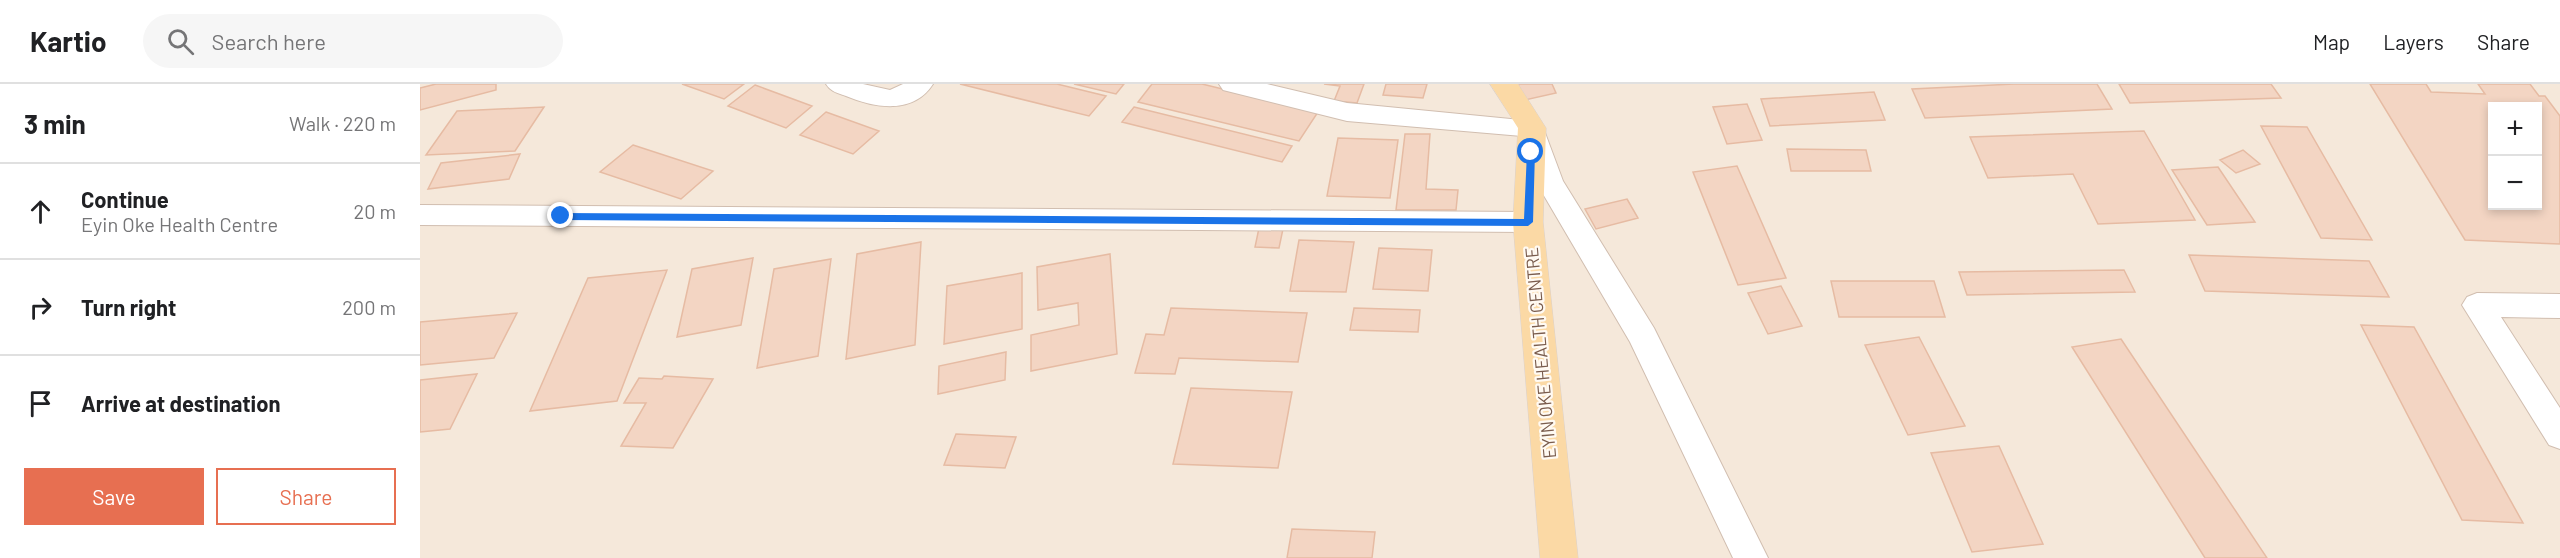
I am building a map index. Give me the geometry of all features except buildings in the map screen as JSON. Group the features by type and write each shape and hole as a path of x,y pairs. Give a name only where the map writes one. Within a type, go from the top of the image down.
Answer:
{"main road":[{"path":"1504,84 1532,128"},
{"name":"EYIN OKE HEALTH CENTRE","path":"1532,128 1528,222 1559,558"}],"street":[{"path":"839,84 885,101 907,95 920,84"},
{"path":"1232,84 1347,112 1532,128 1550,182 1643,337 1751,558"},
{"path":"420,215 1528,222"},
{"path":"2560,306 2476,305 2560,435"}],"shaded area":[{"path":"420,84 2560,84 2560,558 420,558"}],"route":[{"path":"561,216 1528,222 1531,152"}]}
